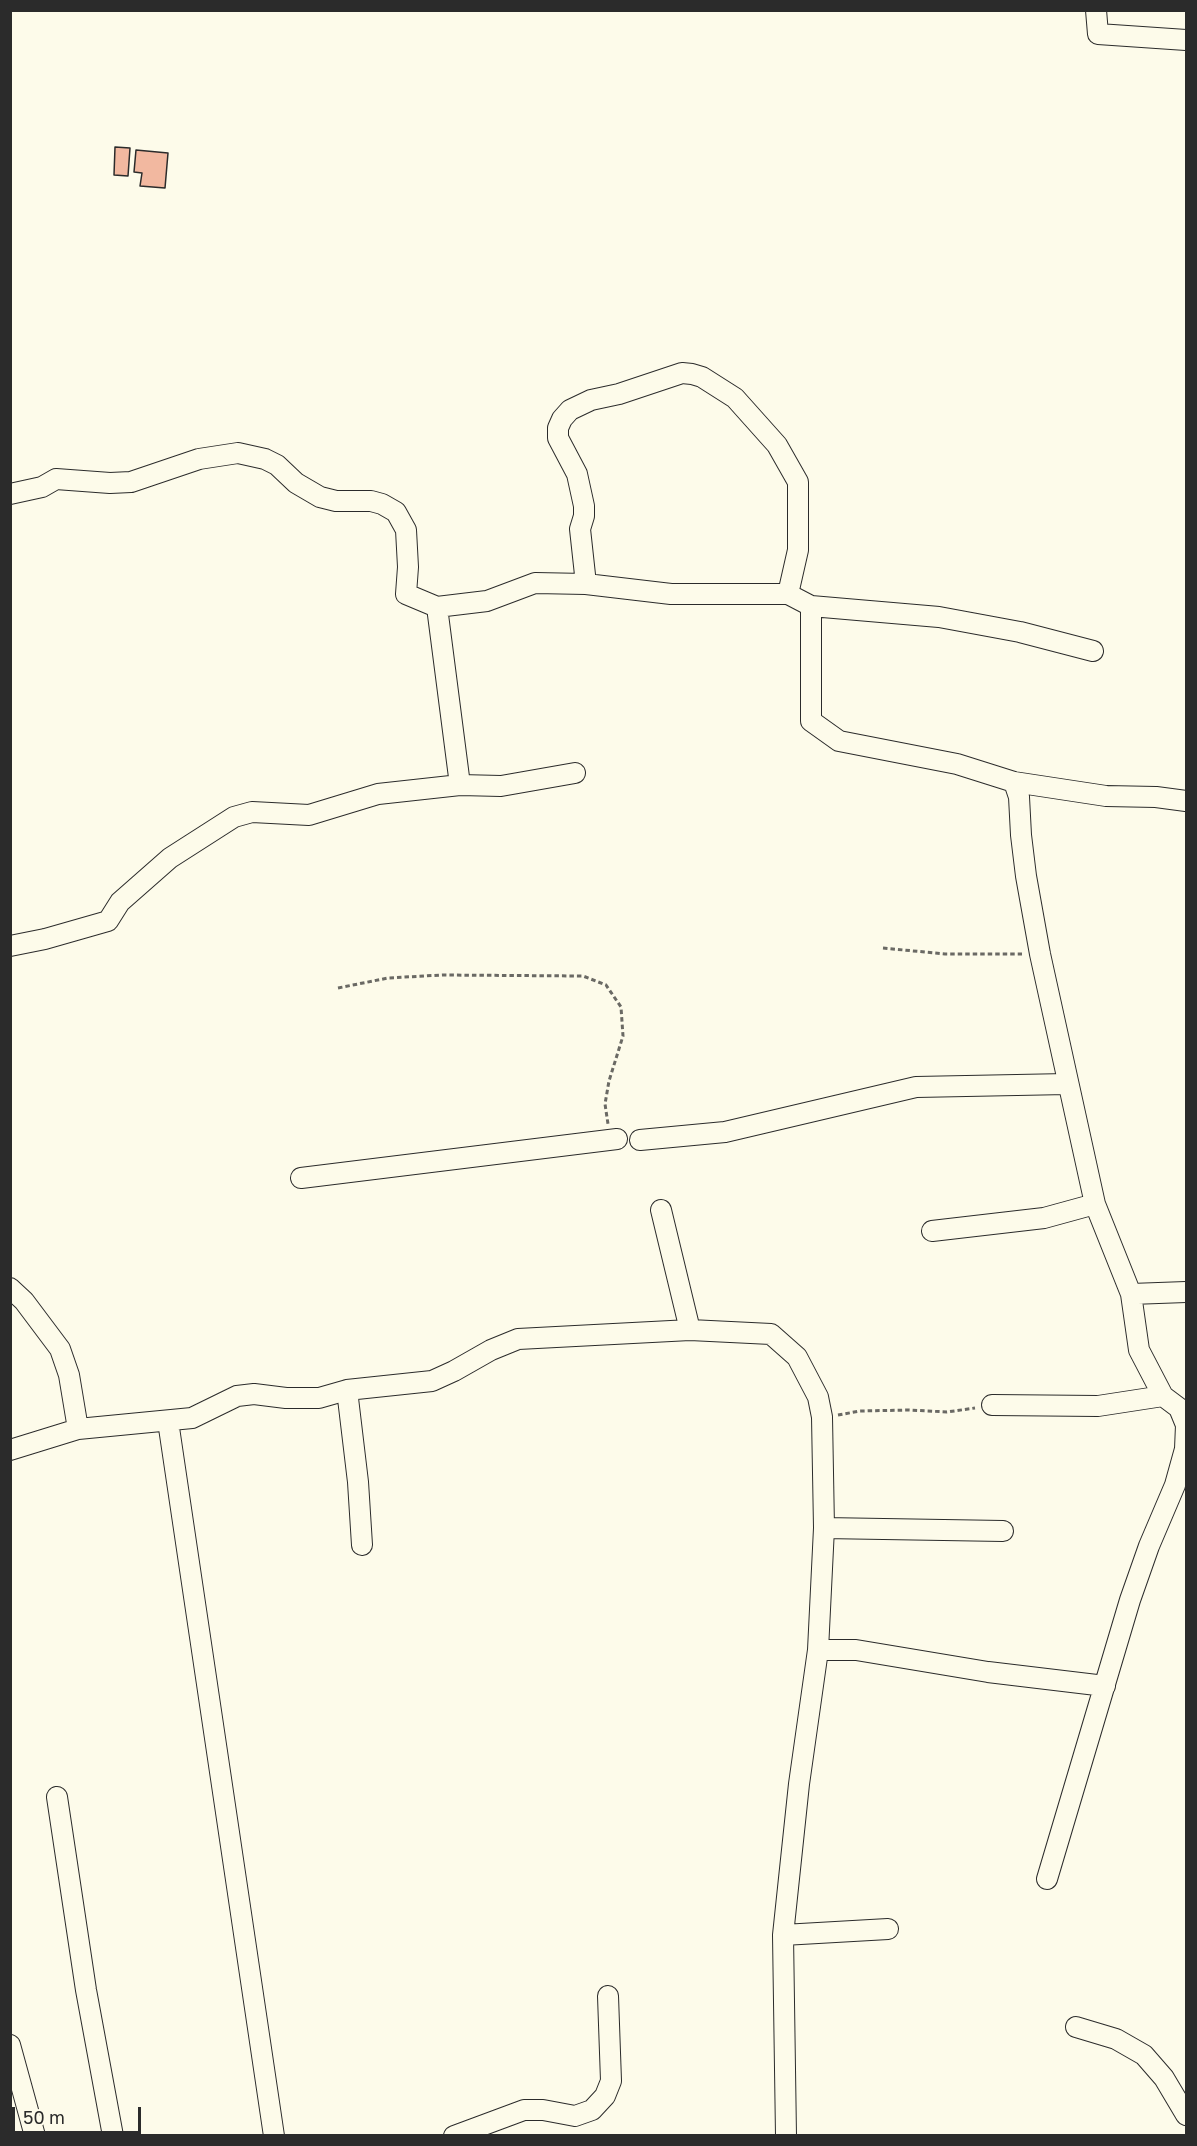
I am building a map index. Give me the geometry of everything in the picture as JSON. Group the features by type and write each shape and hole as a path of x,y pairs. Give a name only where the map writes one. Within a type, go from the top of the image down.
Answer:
{"street":[{"path":"1096,10 1098,34 1186,40"},
{"path":"586,584 580,530 584,506 577,474 558,438 558,428 562,418 570,410 591,400 619,394 682,373 702,377 735,398 777,445 798,482 798,550 788,594"},
{"path":"10,494 42,487 56,479 110,483 131,482 199,459 238,453 277,465 297,483 320,496 336,501 371,501 396,512 406,530 408,567 406,594 437,607 487,600 535,583 586,584 671,594 788,594 812,606 939,617 1020,632 1094,651"},
{"path":"812,606 811,721 839,741 957,764 1014,782 1106,796 1156,797 1186,801"},
{"path":"437,607 460,785"},
{"path":"10,946 45,939 108,921 120,902 170,858 234,817 252,812 309,815 378,794 460,785 501,786 575,773"},
{"path":"1014,782 1019,797 1025,866 1040,954 1095,1204 1131,1294 1139,1350 1163,1396 1185,1413 1186,1425 1185,1449 1175,1485 1149,1546 1047,1879"},
{"path":"640,1140 725,1132 916,1087 1067,1084"},
{"path":"301,1178 617,1139"},
{"path":"932,1231 1044,1218 1095,1204"},
{"path":"661,1210 690,1330"},
{"path":"10,1288 24,1301 60,1349 69,1375 78,1429"},
{"path":"1131,1294 1186,1292"},
{"path":"10,1450 78,1429 192,1418 237,1396 254,1394 286,1398 319,1398 347,1390 432,1381 491,1350 518,1339 690,1330 771,1334 797,1357 818,1397 822,1418 824,1528 818,1650 799,1784 783,1935 786,2136"},
{"path":"347,1390 358,1482 362,1545"},
{"path":"992,1405 1098,1406 1163,1396"},
{"path":"168,1421 274,2136"},
{"path":"824,1528 1004,1531"},
{"path":"818,1650 856,1650 987,1672 1105,1686"},
{"path":"57,1797 86,1990 113,2136"},
{"path":"783,1935 888,1929"},
{"path":"454,2136 524,2110 543,2110 575,2116 592,2110 605,2096 611,2081 608,1996"},
{"path":"1076,2028 1116,2039 1144,2055 1164,2078 1186,2115"},
{"path":"10,2045 35,2136"}],"path":[{"path":"883,948 945,954 1040,954"},
{"path":"338,988 388,978 442,975 583,976 606,985 621,1007 623,1036 609,1081 605,1104 609,1125 617,1139"},
{"path":"822,1418 860,1411 946,1412 992,1405"}],"building":[{"path":"115,147 130,148 128,176 114,175"},
{"path":"136,150 168,153 165,188 140,186 142,173 134,172"}]}
